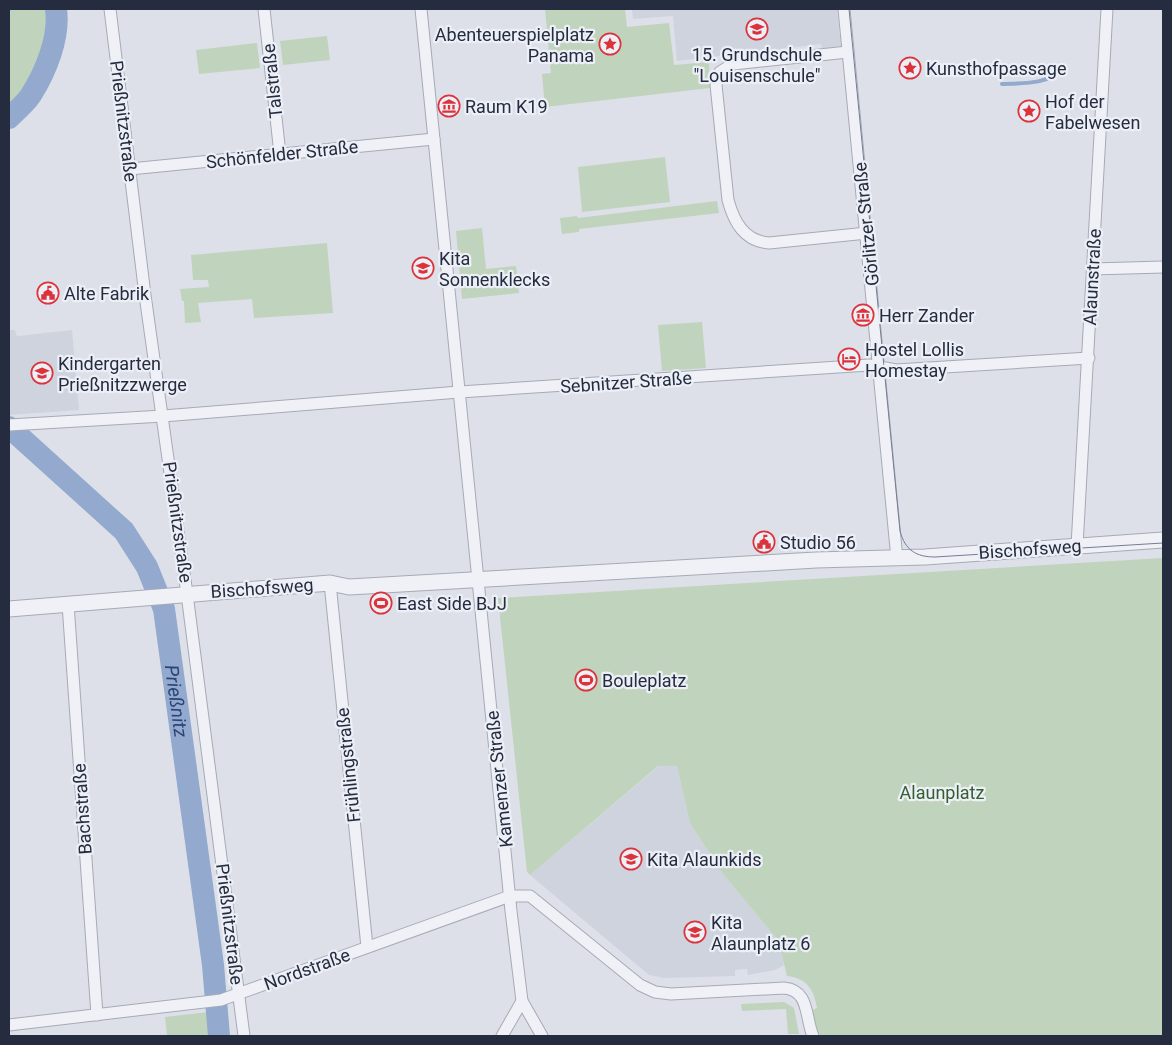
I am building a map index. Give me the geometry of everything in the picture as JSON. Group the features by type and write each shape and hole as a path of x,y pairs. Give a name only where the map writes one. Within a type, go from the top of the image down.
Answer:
{"street":[{"name":"Prießnitzstraße","path":"110,9 244,1036"},
{"name":"Talstraße","path":"264,9 280,154"},
{"name":"Kamenzer Straße","path":"421,9 522,1001"},
{"name":"Görlitzer Straße","path":"844,9 880,366 897,558"},
{"name":"Alaunstraße","path":"1077,546 1107,9"},
{"path":"848,52 733,64 720,72 716,85 728,200 734,218 744,233 760,242 769,243 867,233"},
{"name":"Schönfelder Straße","path":"130,169 434,139"},
{"path":"1092,269 1163,266"},
{"name":"Sebnitzer Straße","path":"10,425 163,416 459,392 869,364 896,370 1089,358"},
{"name":"Bischofsweg","path":"9,609 330,583 348,587 816,560 897,558 1163,540"},
{"name":"Frühlingstraße","path":"330,583 367,948"},
{"name":"Bachstraße","path":"68,604 97,1015"},
{"path":"510,896 530,896 640,985 655,992 671,994 784,988 796,991 805,1002 813,1036"},
{"name":"Nordstraße","path":"9,1025 215,1001 510,896"},
{"path":"502,1036 522,1001"},
{"path":"522,1001 542,1036"}],"shaded area":[{"name":"15. Grundschule \"Louisenschule\"","path":"632,9 837,9 841,46 822,49 821,44 677,61 673,16 633,19"},
{"name":"Kindergarten Prießnitzzwerge","path":"9,330 15,330 18,336 72,330 79,410 9,415"},
{"name":"Kita Alaunkids","path":"659,766 677,766 690,823 723,874 778,940 784,965 775,970 748,975 747,969 735,970 735,976 664,978 649,975 530,875"}],"green space":[{"path":"9,9 52,9 52,20 46,54 36,76 23,97 9,112"},
{"name":"Abenteuerspielplatz Panama","path":"545,9 625,9 627,27 669,23 674,65 709,62 710,88 545,107 542,74 551,73"},
{"path":"327,36 330,60 283,65 280,41"},
{"path":"257,43 260,68 199,74 196,50"},
{"path":"665,157 670,202 582,212 578,167"},
{"path":"717,201 719,213 579,229 579,232 562,234 560,218 577,216 578,218"},
{"path":"482,228 486,269 516,266 519,293 462,299 456,231"},
{"path":"327,243 333,313 254,318 252,299 198,303 201,322 185,323 184,301 182,301 180,289 209,287 208,280 193,280 191,255"},
{"path":"702,322 706,368 662,371 658,325"},
{"name":"Alaunplatz","path":"1163,558 1163,1036 821,1036 813,1024 810,1011 817,1008 811,990 800,979 787,976 778,940 723,874 690,823 677,766 658,766 530,875 527,872 498,598"},
{"path":"784,1002 794,1008 799,1034 788,1034 786,1009 742,1011 741,1004"},
{"path":"209,1012 212,1036 167,1036 165,1017"}],"waterway":[{"name":"Prießnitz","path":"9,118 29,98 47,65 56,31 56,9"},
{"path":"1002,84 1043,80 1050,78 1061,68"},
{"name":"Prießnitz","path":"9,427 124,531 147,567 164,609 213,965 219,1036"}],"tram line":[{"path":"849,9 902,538 912,551 928,557 1163,543"}],"place":[{"name":"15. Grundschule \"Louisenschule\"","path":"757,29"},
{"name":"Abenteuerspielplatz Panama","path":"610,44"},
{"name":"Kunsthofpassage","path":"910,68"},
{"name":"Raum K19","path":"449,106"},
{"name":"Hof der Fabelwesen","path":"1029,111"},
{"name":"Kita Sonnenklecks","path":"423,268"},
{"name":"Alte Fabrik","path":"48,293"},
{"name":"Herr Zander","path":"863,315"},
{"name":"Hostel Lollis Homestay","path":"849,359"},
{"name":"Kindergarten Prießnitzzwerge","path":"42,373"},
{"name":"Studio 56","path":"764,542"},
{"name":"East Side BJJ","path":"381,603"},
{"name":"Bouleplatz","path":"586,680"},
{"name":"Kita Alaunkids","path":"631,859"},
{"name":"Kita Alaunplatz 6","path":"695,932"}]}
